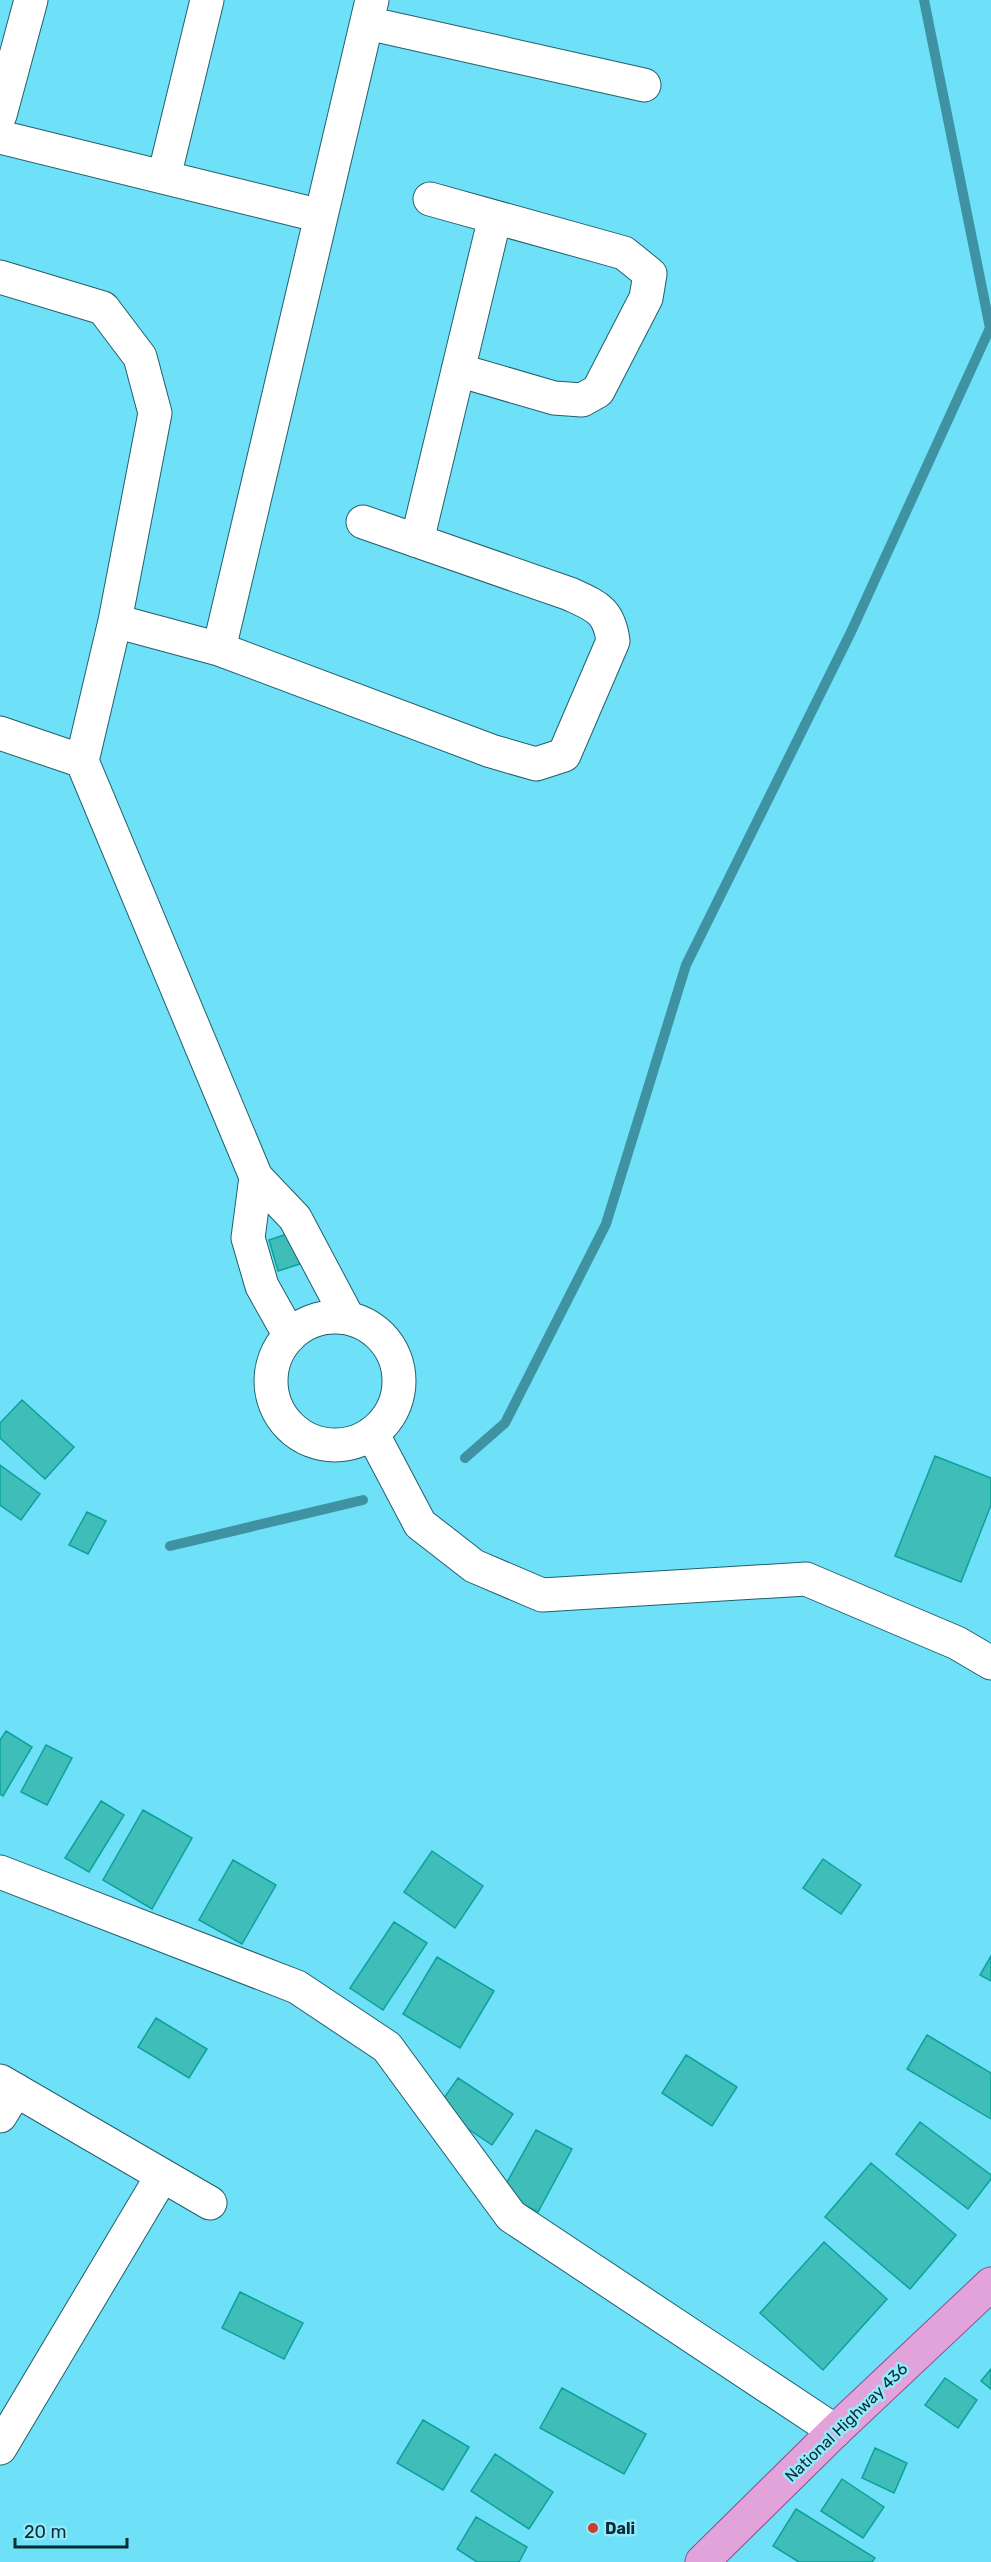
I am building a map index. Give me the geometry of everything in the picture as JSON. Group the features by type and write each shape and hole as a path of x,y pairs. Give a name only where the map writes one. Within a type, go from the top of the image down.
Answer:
{"main road":[{"name":"National Highway 436","path":"702,2562 835,2431 991,2284"}],"street":[{"path":"0,115 31,0"},
{"path":"164,177 207,0"},
{"path":"219,648 370,11 644,85"},
{"path":"0,137 321,216"},
{"path":"430,199 624,253 650,274 646,298 598,391 582,400 554,398 458,370"},
{"path":"417,541 495,217"},
{"path":"0,276 104,308 140,357 155,413 115,621 82,761 256,1177 296,1218 348,1318"},
{"path":"115,621 219,648 491,751 536,764 564,755 614,641 611,623 599,608 570,594 363,522"},
{"path":"0,734 82,761"},
{"path":"256,1177 248,1238 262,1286 290,1336"},
{"path":"327,1317 348,1318 368,1326 384,1340 395,1357 399,1378 397,1399 387,1418 372,1433 353,1442 332,1445 312,1441 294,1430 280,1414 272,1394 271,1373 278,1353 290,1336 308,1322 327,1317"},
{"path":"372,1433 420,1524 474,1566 542,1595 806,1579 957,1643 991,1663"},
{"path":"0,1872 297,1987 387,2047 511,2216 835,2431"},
{"path":"5,2096 210,2203"},
{"path":"0,2448 162,2176"}],"building":[{"path":"293,1232 303,1263 278,1271 269,1240"},
{"path":"22,1400 74,1447 45,1479 0,1438 0,1423"},
{"path":"935,1456 991,1478 991,1505 961,1582 895,1556"},
{"path":"0,1465 40,1494 21,1520 0,1505"},
{"path":"87,1512 106,1521 88,1554 69,1545"},
{"path":"6,1731 32,1747 3,1796 0,1794 0,1740"},
{"path":"46,1745 72,1758 47,1805 21,1792"},
{"path":"101,1801 124,1815 89,1872 65,1858"},
{"path":"143,1810 192,1838 152,1909 103,1880"},
{"path":"432,1851 483,1886 455,1928 404,1892"},
{"path":"823,1859 861,1885 841,1914 803,1888"},
{"path":"233,1860 276,1885 242,1944 199,1920"},
{"path":"394,1922 427,1943 383,2010 350,1988"},
{"path":"991,1956 991,1981 980,1975"},
{"path":"437,1957 494,1991 460,2048 403,2014"},
{"path":"156,2018 207,2049 189,2078 138,2047"},
{"path":"927,2035 991,2073 991,2119 907,2069"},
{"path":"686,2055 737,2087 712,2126 662,2093"},
{"path":"458,2078 513,2114 492,2145 437,2108"},
{"path":"920,2122 991,2175 991,2179 968,2209 896,2154"},
{"path":"536,2130 572,2149 538,2212 501,2193"},
{"path":"871,2163 956,2235 910,2289 825,2217"},
{"path":"824,2242 887,2299 823,2370 760,2313"},
{"path":"240,2292 303,2323 284,2359 222,2328"},
{"path":"991,2369 991,2389 981,2381"},
{"path":"945,2378 977,2400 958,2428 925,2405"},
{"path":"562,2388 646,2434 624,2474 540,2428"},
{"path":"423,2420 469,2447 443,2490 397,2463"},
{"path":"875,2448 907,2463 894,2493 862,2478"},
{"path":"495,2454 553,2492 529,2529 471,2491"},
{"path":"842,2479 884,2507 863,2538 821,2511"},
{"path":"796,2509 875,2558 872,2562 799,2562 773,2546"},
{"path":"476,2517 527,2547 519,2562 477,2562 457,2549"}],"waterway":[{"path":"465,1458 505,1423 606,1224 686,965 851,632 990,328 924,0"},
{"path":"170,1546 363,1500"}],"place":[{"name":"Dali","path":"593,2528"}]}
